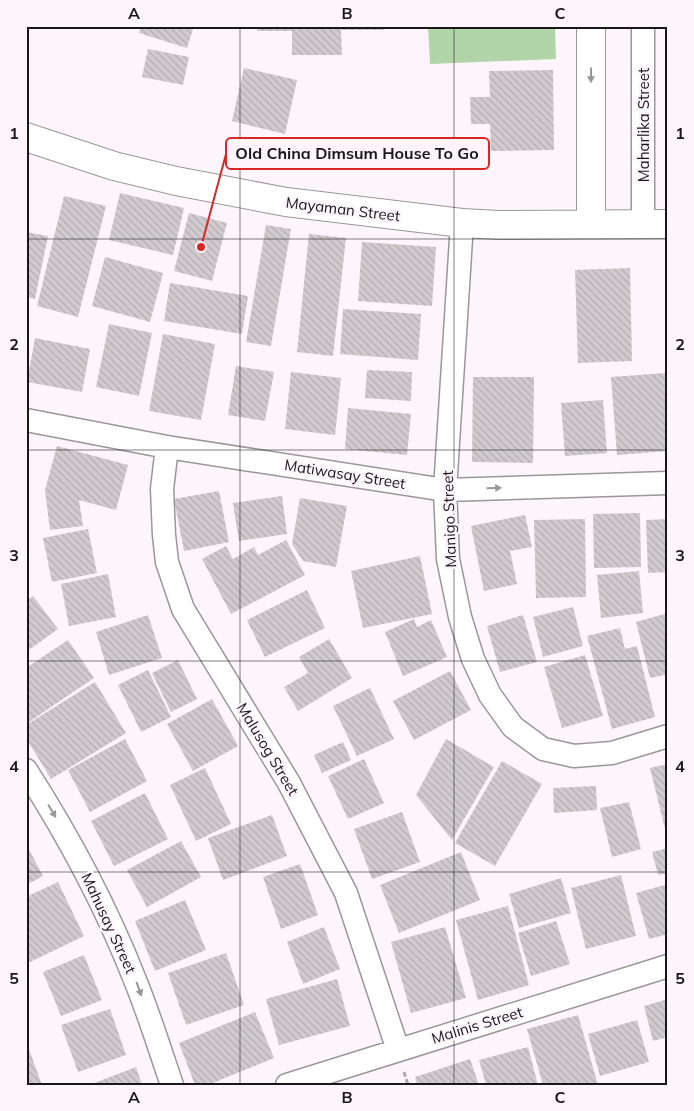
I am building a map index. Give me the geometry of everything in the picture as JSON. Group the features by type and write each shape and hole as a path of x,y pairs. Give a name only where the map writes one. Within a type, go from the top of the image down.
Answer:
{"street":[{"path":"590,26 592,224"},
{"name":"Maharlika Street","path":"643,26 656,224"},
{"name":"Mayaman Street","path":"26,137 114,166 176,181 286,202 462,223 525,225 656,224"},
{"name":"Manigo Street","path":"462,223 445,490 448,559 460,617 476,666 490,695 513,727 543,749 574,756 612,752 668,736"},
{"name":"Matiwasay Street","path":"26,420 167,447 445,490 668,483"},
{"name":"Malusog Street","path":"167,447 162,489 164,535 167,562 184,610 289,783 346,893 398,1050"},
{"name":"Mahusay Street","path":"26,770 68,837 100,898 136,982 172,1085"},
{"name":"Malinis Street","path":"287,1085 668,966"}],"green space":[{"path":"428,26 555,26 556,59 430,64"}],"building":[{"path":"141,26 194,26 187,48 139,33"},
{"path":"257,26 384,26 384,30 341,30 342,55 292,55 292,31 257,31"},
{"path":"148,49 189,57 183,85 142,77"},
{"path":"244,68 297,80 285,134 232,121"},
{"path":"553,70 554,150 491,151 490,124 471,124 470,97 490,97 489,71"},
{"path":"120,193 184,208 173,255 109,240"},
{"path":"64,196 106,206 78,317 37,306"},
{"path":"189,213 227,223 212,281 174,271"},
{"path":"266,225 291,229 271,346 246,342"},
{"path":"26,232 48,236 35,299 26,297"},
{"path":"309,234 346,238 333,356 297,352"},
{"path":"362,242 436,247 432,306 358,301"},
{"path":"105,257 163,273 150,322 92,306"},
{"path":"630,268 632,361 578,363 575,270"},
{"path":"170,283 248,296 242,334 164,321"},
{"path":"343,309 421,314 418,360 340,354"},
{"path":"109,324 152,333 139,396 96,387"},
{"path":"163,334 215,344 201,420 149,411"},
{"path":"35,338 90,349 82,392 27,382"},
{"path":"236,366 274,372 265,421 228,415"},
{"path":"367,370 412,372 411,401 365,398"},
{"path":"291,372 341,378 335,435 285,429"},
{"path":"666,373 668,451 617,455 611,377"},
{"path":"473,377 534,377 533,463 472,462"},
{"path":"603,400 607,453 565,456 561,403"},
{"path":"348,408 411,414 407,455 345,449"},
{"path":"57,446 128,465 116,510 79,500 83,526 50,530 45,490"},
{"path":"219,491 229,542 184,551 174,499"},
{"path":"282,496 287,534 239,541 233,503"},
{"path":"300,498 347,506 336,567 303,561 292,544"},
{"path":"640,513 641,567 594,568 593,514"},
{"path":"525,515 532,547 510,551 517,584 484,591 471,526"},
{"path":"585,519 586,597 536,598 534,520"},
{"path":"668,519 668,572 648,573 646,520"},
{"path":"88,529 97,573 52,582 43,538"},
{"path":"286,540 305,575 231,614 202,559 226,546 233,559 254,547 258,555"},
{"path":"420,556 432,614 363,628 351,571"},
{"path":"639,571 643,613 601,618 597,575"},
{"path":"108,574 116,617 69,626 61,584"},
{"path":"307,590 325,628 265,657 247,620"},
{"path":"33,596 58,629 26,652 26,601"},
{"path":"573,607 583,646 543,657 533,617"},
{"path":"668,613 668,674 650,678 636,622"},
{"path":"148,615 162,658 109,675 96,632"},
{"path":"523,615 537,662 500,672 487,626"},
{"path":"414,619 417,627 431,620 447,657 403,676 385,632"},
{"path":"620,628 625,649 637,646 655,717 612,729 587,636"},
{"path":"329,639 352,678 298,711 284,687 308,673 299,657"},
{"path":"68,640 94,678 26,724 26,668"},
{"path":"585,655 603,716 562,728 544,667"},
{"path":"178,660 197,699 171,712 152,673"},
{"path":"148,670 171,717 141,732 118,685"},
{"path":"450,671 471,710 414,740 393,701"},
{"path":"95,682 126,733 51,779 26,738 26,725"},
{"path":"370,688 394,739 357,756 333,706"},
{"path":"212,699 238,746 193,771 167,724"},
{"path":"125,739 147,781 90,812 68,770"},
{"path":"446,739 494,767 452,840 416,795"},
{"path":"343,742 351,760 322,773 314,755"},
{"path":"364,759 384,803 348,819 328,776"},
{"path":"502,761 542,784 495,866 455,843"},
{"path":"668,764 668,837 667,837 650,768"},
{"path":"205,768 231,824 196,841 170,785"},
{"path":"596,786 597,810 554,813 553,788"},
{"path":"145,793 168,839 114,866 91,821"},
{"path":"629,802 641,849 612,857 600,808"},
{"path":"402,812 420,862 372,879 354,829"},
{"path":"272,815 287,856 223,880 208,838"},
{"path":"181,841 201,877 147,907 127,870"},
{"path":"26,844 43,876 26,885"},
{"path":"668,848 668,873 658,875 652,852"},
{"path":"461,852 480,900 399,933 380,885"},
{"path":"300,864 318,915 281,929 263,877"},
{"path":"621,875 636,936 586,949 571,888"},
{"path":"561,878 571,913 519,928 509,894"},
{"path":"58,882 84,936 26,964 26,897"},
{"path":"668,884 668,934 649,939 636,893"},
{"path":"185,900 206,950 155,971 135,921"},
{"path":"508,906 529,985 478,1000 456,920"},
{"path":"556,921 570,964 531,976 518,933"},
{"path":"324,927 340,969 303,984 287,942"},
{"path":"445,927 466,998 411,1013 391,942"},
{"path":"226,953 244,1005 186,1025 168,973"},
{"path":"84,955 102,1000 61,1016 43,972"},
{"path":"337,979 350,1026 279,1045 266,999"},
{"path":"668,999 668,1037 653,1041 644,1006"},
{"path":"110,1009 126,1055 78,1072 61,1025"},
{"path":"255,1012 274,1058 208,1085 195,1085 179,1043"},
{"path":"578,1015 598,1085 543,1085 527,1029"},
{"path":"637,1020 649,1062 600,1076 588,1034"},
{"path":"26,1041 42,1085 26,1085"},
{"path":"528,1047 538,1085 486,1085 479,1060"},
{"path":"470,1059 479,1085 417,1085 415,1077"},
{"path":"136,1067 142,1085 89,1085"}],"place":[{"name":"Old China Dimsum House To Go","path":"201,247"}]}
